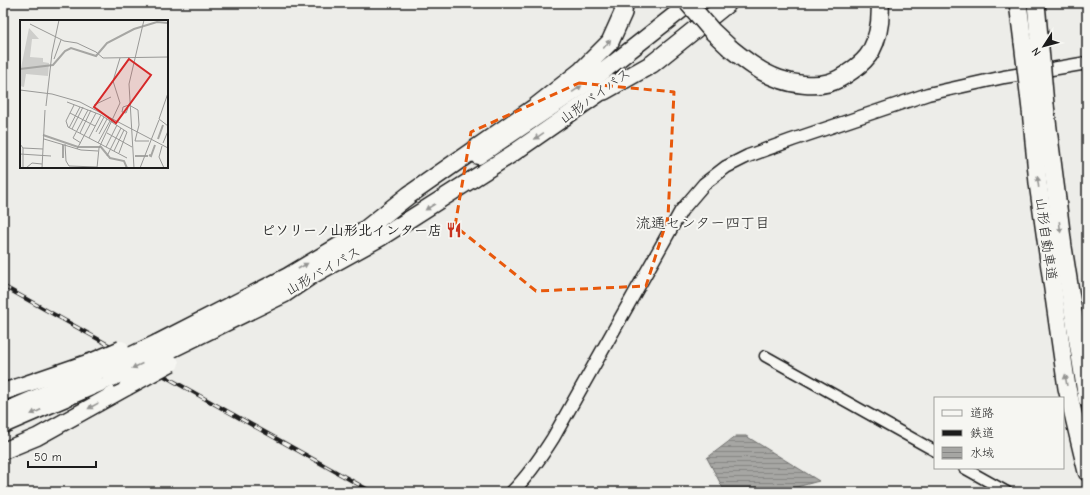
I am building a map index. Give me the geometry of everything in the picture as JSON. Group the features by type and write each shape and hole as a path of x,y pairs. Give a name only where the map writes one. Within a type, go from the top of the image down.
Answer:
{"highway":[{"path":"366,229 409,195 534,108 581,71 610,42 624,13 624,3"},
{"path":"689,3 712,31 733,45 777,68 789,72 818,74 830,71 842,65 853,56 863,44 872,15 871,3"},
{"name":"山形バイパス","path":"161,349 366,229 497,144 596,77 689,3"},
{"path":"698,3 719,26 733,45 761,71 779,79 796,84 811,85 828,83 844,75 859,65 871,52 881,19 880,3"},
{"name":"山形バイパス","path":"3,412 100,370 161,349 285,294 313,275 380,238 512,154 604,91 683,31 715,3"},
{"path":"604,91 652,64 728,3"},
{"name":"山形自動車道","path":"1019,3 1031,39 1038,108 1063,247 1087,399"},
{"name":"山形自動車道","path":"1031,39 1036,3"},
{"name":"山形自動車道","path":"1038,108 1038,183 1066,381 1087,472"},
{"path":"3,392 100,370 161,349"},
{"path":"3,451 37,436 127,387 161,349"},
{"name":"山形バイパス","path":"3,425 100,370"}],"street":[{"path":"512,492 525,479 537,463 574,401 681,212 704,184 726,167 748,156 792,140 928,94 1012,76 1087,63"},
{"path":"765,356 934,451"},
{"path":"966,469 1007,492"}],"highlighted area":[{"path":"579,83 674,92 668,217 646,286 536,291 455,226 471,132"}],"water":[{"path":"736,436 746,436 819,481 778,492 725,492 707,458"}],"railway":[{"path":"3,286 372,492"}],"place":[{"name":"ピソリーノ山形北インター店","path":"454,230"}],"district":[{"name":"流通センター四丁目","path":"703,223"}]}
